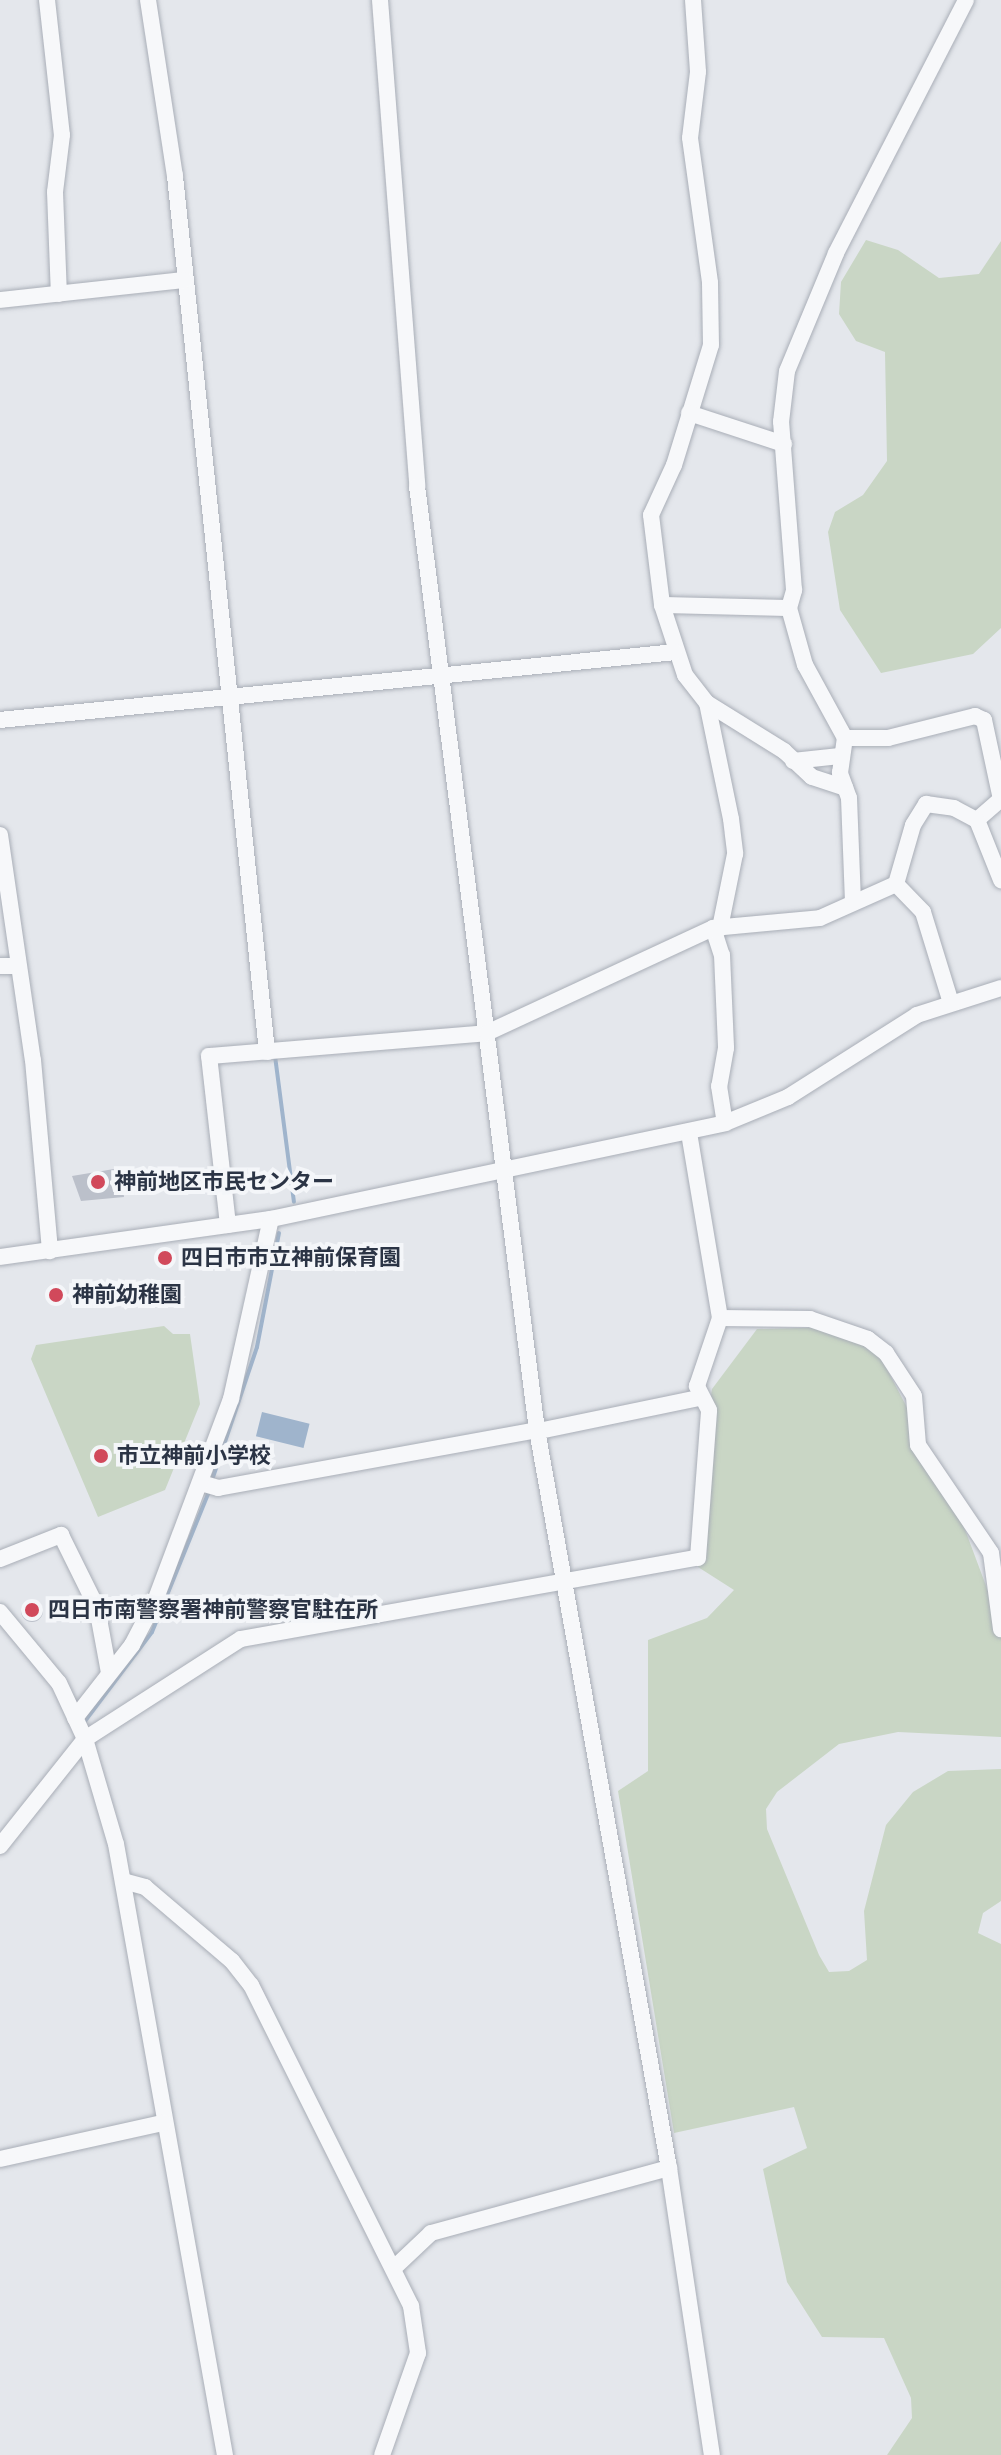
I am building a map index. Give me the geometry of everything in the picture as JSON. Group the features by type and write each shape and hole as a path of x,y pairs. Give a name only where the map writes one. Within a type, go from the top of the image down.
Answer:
{"street":[{"path":"47,0 62,135 55,192 59,294"},
{"path":"148,0 185,280 273,1052"},
{"path":"380,0 417,486 503,1172 538,1430 669,2168 712,2455"},
{"path":"693,0 698,72 691,151 712,320 689,413 651,515 662,605 675,652 707,703 735,854 716,928 722,955 726,1048 719,1086 725,1123"},
{"path":"853,902 840,756 845,738 805,665 789,608 794,590 781,422 795,345 966,0"},
{"path":"0,300 185,280"},
{"path":"689,413 784,444"},
{"path":"662,605 789,608"},
{"path":"0,720 675,652"},
{"path":"707,703 812,777 845,788"},
{"path":"845,738 888,738 975,716 984,720 1001,799 977,820"},
{"path":"793,761 840,756"},
{"path":"896,884 919,810 940,804 977,820 1001,880"},
{"path":"0,835 8,966 33,1060 50,1251"},
{"path":"228,1225 209,1056 487,1033 716,928 794,924 896,884"},
{"path":"896,884 923,912 950,1000"},
{"path":"0,1257 271,1219 725,1123 788,1097 950,1000 1001,988"},
{"path":"80,1728 241,1639 564,1578 698,1558 709,1410 699,1398 697,1386 720,1318 689,1132"},
{"path":"0,1846 80,1728 109,1673 144,1626 207,1485 243,1353 271,1219"},
{"path":"720,1318 810,1319 868,1339 886,1353 914,1396 918,1445 991,1553 1001,1629"},
{"path":"207,1485 538,1430 699,1398"},
{"path":"0,1559 61,1535 97,1608 109,1673"},
{"path":"0,1612 52,1671 80,1728 123,1881 163,2123 225,2455"},
{"path":"123,1881 145,1887 232,1961 251,1985 394,2268 411,2306 419,2347 382,2455"},
{"path":"0,2159 163,2123"},
{"path":"394,2268 431,2233 669,2168"}],"green space":[{"path":"866,240 898,250 939,278 979,274 1001,241 1001,628 973,654 881,673 840,610 828,532 835,512 863,495 887,461 885,352 856,341 839,314 841,282"},
{"path":"164,1326 173,1334 190,1334 200,1404 165,1490 98,1517 31,1359 36,1345"},
{"path":"839,1327 876,1348 951,1492 1001,1626 1001,1737 898,1732 839,1744 777,1792 766,1809 767,1829 819,1955 829,1972 849,1971 867,1960 864,1911 886,1825 913,1792 948,1771 1001,1769 1001,1901 983,1913 978,1933 1001,1944 1001,2455 887,2455 912,2418 911,2398 884,2338 822,2337 787,2282 763,2169 807,2148 794,2107 674,2133 618,1791 648,1771 648,1640 707,1618 734,1590 698,1567 702,1454 712,1389 757,1329"}],"water":[{"path":"262,1412 310,1424 303,1448 256,1436"}],"building":[{"name":"神前地区市民センター","path":"120,1168 124,1197 81,1201 72,1176"},
{"name":"四日市南警察署神前警察官駐在所","path":"32,1600 40,1603 43,1611 40,1619 32,1622 24,1619 21,1611 24,1603"}],"waterway":[{"path":"275,1056 294,1202"},
{"path":"212,1480 257,1347 279,1233"},
{"path":"82,1725 152,1632 210,1489"}],"place":[{"name":"神前地区市民センター","path":"98,1182"},
{"name":"四日市市立神前保育園","path":"165,1258"},
{"name":"神前幼稚園","path":"56,1295"},
{"name":"市立神前小学校","path":"101,1456"},
{"name":"四日市南警察署神前警察官駐在所","path":"32,1610"}]}
